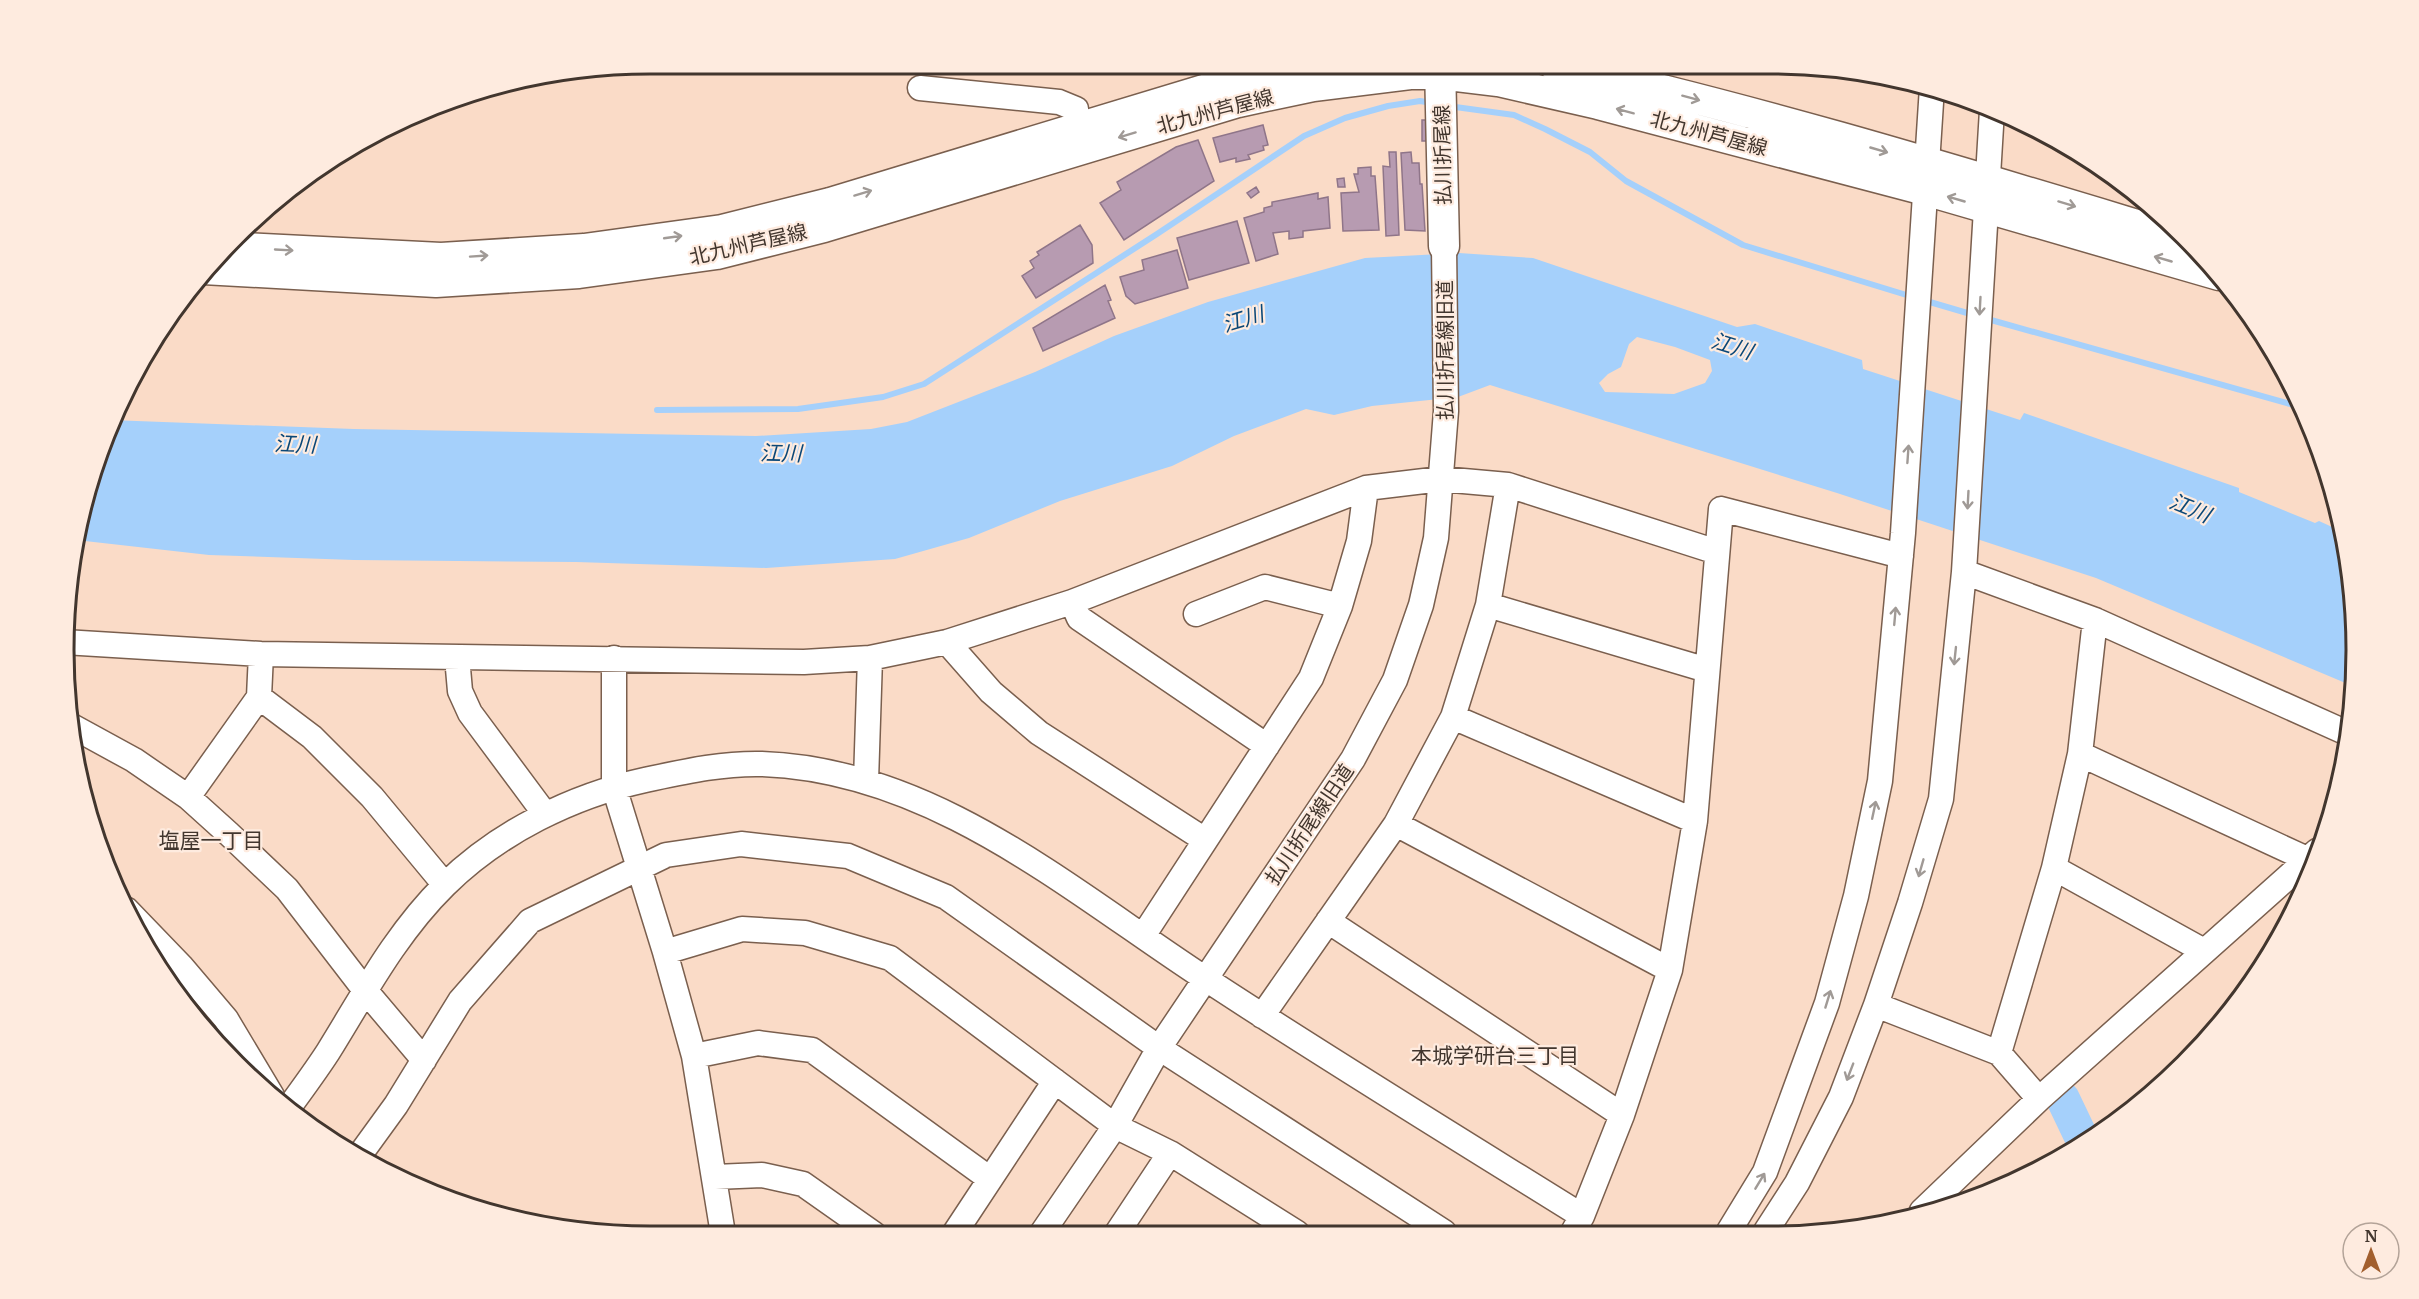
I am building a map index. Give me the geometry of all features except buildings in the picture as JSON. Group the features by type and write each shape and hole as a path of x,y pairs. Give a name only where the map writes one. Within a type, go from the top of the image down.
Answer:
{"main road":[{"name":"北九州芦屋線","path":"216,270 436,282 579,273 717,254 824,227 1243,78 1262,74"},
{"name":"北九州芦屋線","path":"237,248 441,258 584,249 722,230 1078,138 1313,86 1410,74"},
{"name":"払川折尾線","path":"1440,74 1444,250"},
{"name":"北九州芦屋線","path":"1464,74 1926,176"},
{"name":"北九州芦屋線","path":"1593,74 1752,114 1926,176 1987,194 2202,269"},
{"name":"北九州芦屋線","path":"1987,194 2171,236"}],"street":[{"path":"920,88 1059,102 1076,109 1078,138"},
{"path":"1732,1226 1765,1172 1827,1003 1856,896 1880,781 1902,545 1931,97"},
{"path":"1769,1226 1797,1183 1840,1097 1876,1005 1911,903 1941,799 1964,564 1992,118"},
{"name":"払川折尾線旧道","path":"1047,1226 1115,1126 1159,1047 1353,759 1395,680 1424,594 1436,538 1446,411 1444,250"},
{"path":"74,643 261,654 804,662 870,658 947,642 1072,602 1366,489 1441,479 1508,485 1716,552"},
{"path":"1262,1016 1396,824 1453,717 1488,605 1508,485"},
{"path":"1143,936 1311,678 1340,606 1359,542 1366,489"},
{"path":"293,1101 326,1054 364,989 402,936 446,885 486,850 545,814 614,787 702,768 761,764 817,770 866,781 928,805 980,829 1578,1224 1622,1115 1670,970 1695,821 1721,509 1902,545"},
{"path":"1964,564 2340,730"},
{"path":"1196,614 1265,587 1340,606"},
{"path":"1072,602 1079,618 1267,746"},
{"path":"1488,605 1707,670"},
{"path":"1999,1053 2054,868 2080,754 2095,620"},
{"path":"947,642 991,692 1039,733 1205,840"},
{"path":"188,797 259,698 261,654"},
{"path":"458,657 460,691 471,713 545,814"},
{"path":"614,658 614,787 665,952 694,1056 722,1226"},
{"path":"866,781 870,658"},
{"path":"259,698 312,737 372,797 446,885"},
{"path":"1453,717 1695,821"},
{"path":"79,730 134,760 188,797 287,889 364,989 424,1060"},
{"path":"2080,754 2308,853"},
{"path":"1396,824 1670,970"},
{"path":"364,1149 396,1105 460,1001 530,921 666,855 741,844 848,856 946,897 1159,1047 1435,1226"},
{"path":"1931,1202 2039,1099 2305,862"},
{"path":"2054,868 2204,951"},
{"path":"1328,921 1622,1115"},
{"path":"665,952 742,929 805,933 890,957 1115,1126 1170,1153 1286,1226"},
{"path":"147,931 181,966 226,1019 257,1071"},
{"path":"1876,1005 1999,1053 2039,1099"},
{"path":"694,1056 758,1043 812,1050 990,1179"},
{"path":"959,1226 1054,1081"},
{"path":"1122,1226 1170,1153"},
{"path":"715,1177 762,1175 803,1184 863,1226"}],"water":[{"name":"江川","path":"1459,253 1533,258 1737,327 1755,324 1862,360 1863,369 2020,420 2024,413 2239,488 2239,492 2315,523 2319,521 2332,527 2341,574 2346,650 2344,682 2096,578 1837,493 1490,385 1458,397 1372,406 1334,415 1306,409 1234,436 1172,466 1060,501 969,538 895,559 766,568 576,562 354,560 209,555 84,541 93,500 121,420 354,429 756,436 871,429 907,422 1035,372 1114,336 1208,302 1365,258","holes":["1637,337 1675,347 1710,360 1712,371 1705,383 1674,394 1605,392 1599,383 1608,374 1621,367 1629,344"]}],"waterway":[{"path":"657,410 798,409 883,397 924,384 1304,136 1345,118 1388,106 1420,101 1432,103"},
{"path":"1448,106 1514,115 1590,152 1626,181 1743,245 1913,297"},
{"path":"1923,300 1974,315"},
{"path":"1984,318 2290,404"},
{"path":"2063,1099 2080,1134"}],"district":[{"name":"塩屋一丁目","path":"211,840"},
{"name":"本城学研台三丁目","path":"1495,1055"}]}
